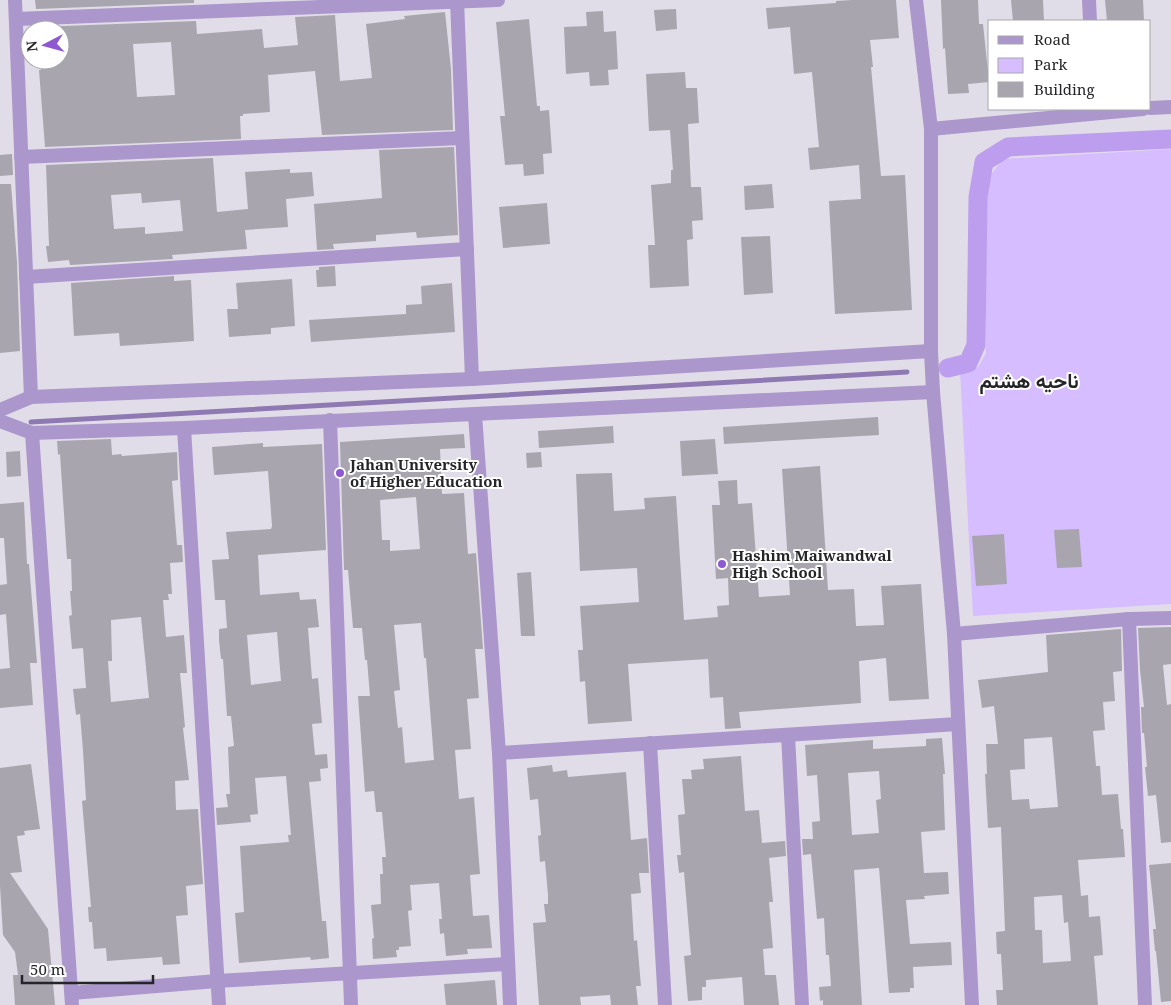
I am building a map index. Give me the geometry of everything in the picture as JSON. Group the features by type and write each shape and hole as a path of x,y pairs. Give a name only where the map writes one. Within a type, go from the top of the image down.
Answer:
{"street":[{"path":"15,0 31,397"},
{"path":"16,19 498,0"},
{"path":"916,0 931,129 931,351 954,634 972,1005"},
{"path":"1089,0 1090,20"},
{"path":"457,1 472,379"},
{"path":"1151,108 1171,107"},
{"path":"931,129 1096,110"},
{"path":"21,157 462,138"},
{"path":"26,277 467,249"},
{"path":"0,410 31,397 472,379 931,351"},
{"path":"0,422 32,433 184,428 933,392"},
{"path":"475,414 499,753 510,1005"},
{"path":"330,420 351,1005"},
{"path":"184,428 219,1005"},
{"path":"32,433 72,999 218,982 507,964"},
{"path":"954,634 1171,618"},
{"path":"1129,620 1145,1005"},
{"path":"499,753 958,724"},
{"path":"788,734 802,1005"},
{"path":"650,744 665,1005"}],"green space":[{"path":"1171,149 1171,604 973,616 960,371 978,367 986,353 986,181 1003,159"}],"building":[{"path":"35,0 194,0 194,3 36,9"},
{"path":"896,0 899,38 870,40 873,67 871,67 881,176 905,175 912,310 835,314 829,201 861,199 859,165 810,170 808,148 819,147 812,72 794,74 790,27 768,29 766,8 836,3 836,1"},
{"path":"941,0 978,0 979,24 983,24 988,82 968,84 969,93 948,94 945,48 943,49"},
{"path":"1011,0 1043,0 1044,20 1013,20"},
{"path":"1105,0 1143,0 1144,20 1107,20"},
{"path":"676,9 677,29 656,31 654,10"},
{"path":"603,11 604,32 616,31 618,69 608,70 609,85 590,86 589,72 566,74 564,27 587,26 586,12"},
{"path":"445,12 451,69 453,130 322,135 315,71 268,75 270,112 243,114 243,116 240,116 241,139 45,147 39,70 70,70 70,26 196,21 197,34 262,29 264,48 298,45 295,17 335,15 340,81 372,78 366,24 405,19 404,16","holes":["171,42 175,95 137,97 133,44"]},
{"path":"529,19 537,106 540,106 540,111 549,110 552,153 543,154 544,174 524,176 523,164 505,165 500,116 505,116 496,22"},
{"path":"685,72 686,88 697,88 699,123 688,124 691,187 701,187 703,220 692,221 693,239 687,240 689,286 650,288 648,245 655,245 651,185 671,183 671,170 673,170 670,130 649,131 646,74"},
{"path":"454,147 458,235 417,238 416,232 376,235 376,241 333,244 334,249 317,250 314,204 382,198 379,150"},
{"path":"12,154 13,175 0,176 0,155"},
{"path":"213,158 217,212 248,209 245,172 290,169 290,173 312,172 314,196 286,199 288,227 245,230 247,249 172,255 173,259 70,265 69,260 48,262 46,246 49,246 46,165","holes":["141,193 142,203 180,200 183,231 145,234 145,227 114,229 111,195"]},
{"path":"0,184 11,184 17,262 20,351 0,353"},
{"path":"772,184 774,208 745,210 744,186"},
{"path":"547,203 550,244 503,248 499,207"},
{"path":"770,236 773,293 744,295 741,237"},
{"path":"335,266 336,286 317,287 316,270 319,270 319,267"},
{"path":"174,276 174,281 191,280 194,341 120,346 119,333 74,336 71,283"},
{"path":"292,279 295,326 271,328 271,334 229,337 227,309 238,309 236,283"},
{"path":"452,283 455,332 311,342 309,320 406,314 406,305 422,304 421,286"},
{"path":"878,417 879,435 724,444 723,427"},
{"path":"613,426 614,443 539,448 538,431"},
{"path":"464,434 465,448 440,449 442,494 464,493 468,554 476,553 483,649 475,649 479,698 467,699 471,749 455,750 459,799 474,797 480,874 470,875 473,916 489,915 492,948 467,949 468,954 446,956 444,933 440,934 439,919 442,919 439,883 410,885 412,910 408,911 411,946 399,947 399,950 396,950 397,957 373,959 372,939 374,938 371,905 381,904 380,874 383,874 382,857 386,857 382,812 376,812 374,791 365,792 358,696 370,696 362,628 353,628 348,570 344,570 340,442","holes":["416,497 420,549 390,551 390,540 382,540 380,500","421,623 424,658 426,658 434,760 405,763 402,727 398,728 394,691 400,690 394,625"]},
{"path":"111,439 112,455 121,454 122,456 177,452 178,480 172,481 177,545 182,545 183,562 170,563 172,594 168,594 169,600 163,600 166,637 184,635 187,673 180,673 185,727 183,728 189,780 175,781 176,810 198,809 203,884 186,886 188,915 176,916 180,964 163,965 162,957 107,961 106,948 94,949 92,922 89,922 88,907 91,907 82,801 86,800 83,751 80,714 76,715 73,689 86,688 83,648 72,649 69,616 72,615 70,591 72,591 71,559 67,559 60,454 58,455 57,441","holes":["141,617 149,698 111,702 108,661 112,661 111,620"]},
{"path":"715,439 718,474 682,476 680,441"},
{"path":"263,443 263,447 322,444 326,550 258,555 260,595 299,592 300,600 316,599 319,627 308,628 312,679 318,678 322,723 312,724 315,755 327,754 328,768 320,769 321,781 309,782 322,921 326,921 329,958 311,960 310,957 239,963 235,913 244,912 240,846 289,842 288,835 291,835 286,776 255,778 258,814 250,815 251,822 217,825 216,808 228,807 226,794 230,794 228,747 234,746 231,716 227,716 223,659 221,659 219,640 219,629 227,628 225,600 215,600 212,560 229,559 226,532 271,529 272,526 268,471 214,475 212,447","holes":["277,632 281,681 251,685 247,635"]},
{"path":"20,451 21,476 7,477 6,452"},
{"path":"541,452 542,467 527,468 526,453"},
{"path":"820,466 828,590 854,589 856,626 884,625 881,586 921,584 929,699 889,701 886,658 859,661 861,703 739,712 741,728 725,729 723,697 710,698 708,659 628,664 632,721 588,724 585,681 580,682 578,650 583,650 580,606 639,602 637,568 580,571 576,474 612,473 614,511 645,509 644,498 676,496 684,620 718,617 717,606 729,605 728,578 716,579 712,505 720,505 718,481 737,480 738,504 752,503 759,597 790,595 782,469"},
{"path":"24,502 27,564 29,564 37,663 30,663 33,705 0,708 0,669 10,668 6,614 0,615 0,585 7,584 4,538 0,538 0,504"},
{"path":"1079,529 1082,567 1057,568 1054,530"},
{"path":"1004,534 1007,584 976,586 972,536"},
{"path":"531,572 535,636 521,636 517,573"},
{"path":"1171,627 1171,664 1163,665 1167,705 1171,704 1171,842 1161,843 1156,795 1148,796 1144,733 1142,733 1141,707 1144,707 1138,628"},
{"path":"1121,629 1122,671 1113,672 1115,701 1103,702 1105,730 1093,731 1096,766 1100,766 1102,795 1118,794 1125,857 1078,860 1081,896 1088,895 1089,917 1100,916 1103,955 1094,956 1098,1005 997,1005 996,990 1003,990 1001,954 997,954 996,932 1005,931 1001,827 988,828 985,774 987,774 986,744 998,744 994,706 982,708 978,680 1048,672 1046,635","holes":["1052,737 1058,807 1030,809 1029,799 1012,800 1010,770 1025,769 1024,739","1062,895 1064,923 1068,922 1071,961 1043,963 1042,930 1035,930 1034,897"]},
{"path":"942,738 945,774 943,774 945,830 921,832 924,873 948,872 949,894 924,896 925,899 906,900 910,944 951,942 952,965 913,967 914,988 910,988 910,992 889,993 879,868 854,870 862,1005 823,1005 823,1000 820,1001 819,987 831,986 829,955 826,955 824,918 817,919 811,854 803,855 802,839 813,839 812,822 820,821 817,775 807,776 805,745 873,740 873,749 926,746 926,739","holes":["879,771 881,799 876,800 879,833 852,835 848,773"]},
{"path":"741,756 745,811 759,810 762,843 785,841 786,856 769,858 773,902 769,902 773,948 763,949 765,975 776,975 779,1005 744,1005 742,977 706,980 706,987 702,987 702,1000 688,1001 684,956 691,955 684,872 679,873 677,855 681,855 678,815 685,814 682,779 692,779 691,770 704,769 703,759"},
{"path":"31,764 40,829 24,831 25,835 17,836 22,872 10,873 48,929 55,1005 15,1005 13,975 18,975 15,952 3,935 0,886 0,768"},
{"path":"552,765 553,772 567,770 568,777 626,772 631,840 647,838 649,873 639,873 641,893 631,894 634,941 637,940 641,986 636,986 638,1005 611,1005 610,995 580,997 581,1005 539,1005 533,923 546,922 544,904 548,904 548,895 545,861 540,862 538,836 541,835 538,799 530,800 527,768"},
{"path":"1171,863 1171,1001 1161,1002 1153,929 1156,929 1149,865"},
{"path":"495,980 497,1005 446,1005 444,984"}],"waterway":[{"path":"948,368 968,363 976,345 978,197 984,162 1008,147 1171,139"},
{"path":"31,422 907,372"}],"place":[{"name":"Jahan University of Higher Education","path":"340,473"},
{"name":"Hashim Maiwandwal High School","path":"722,564"}],"district":[{"name":"ناحیه هشتم","path":"1029,380"}]}
